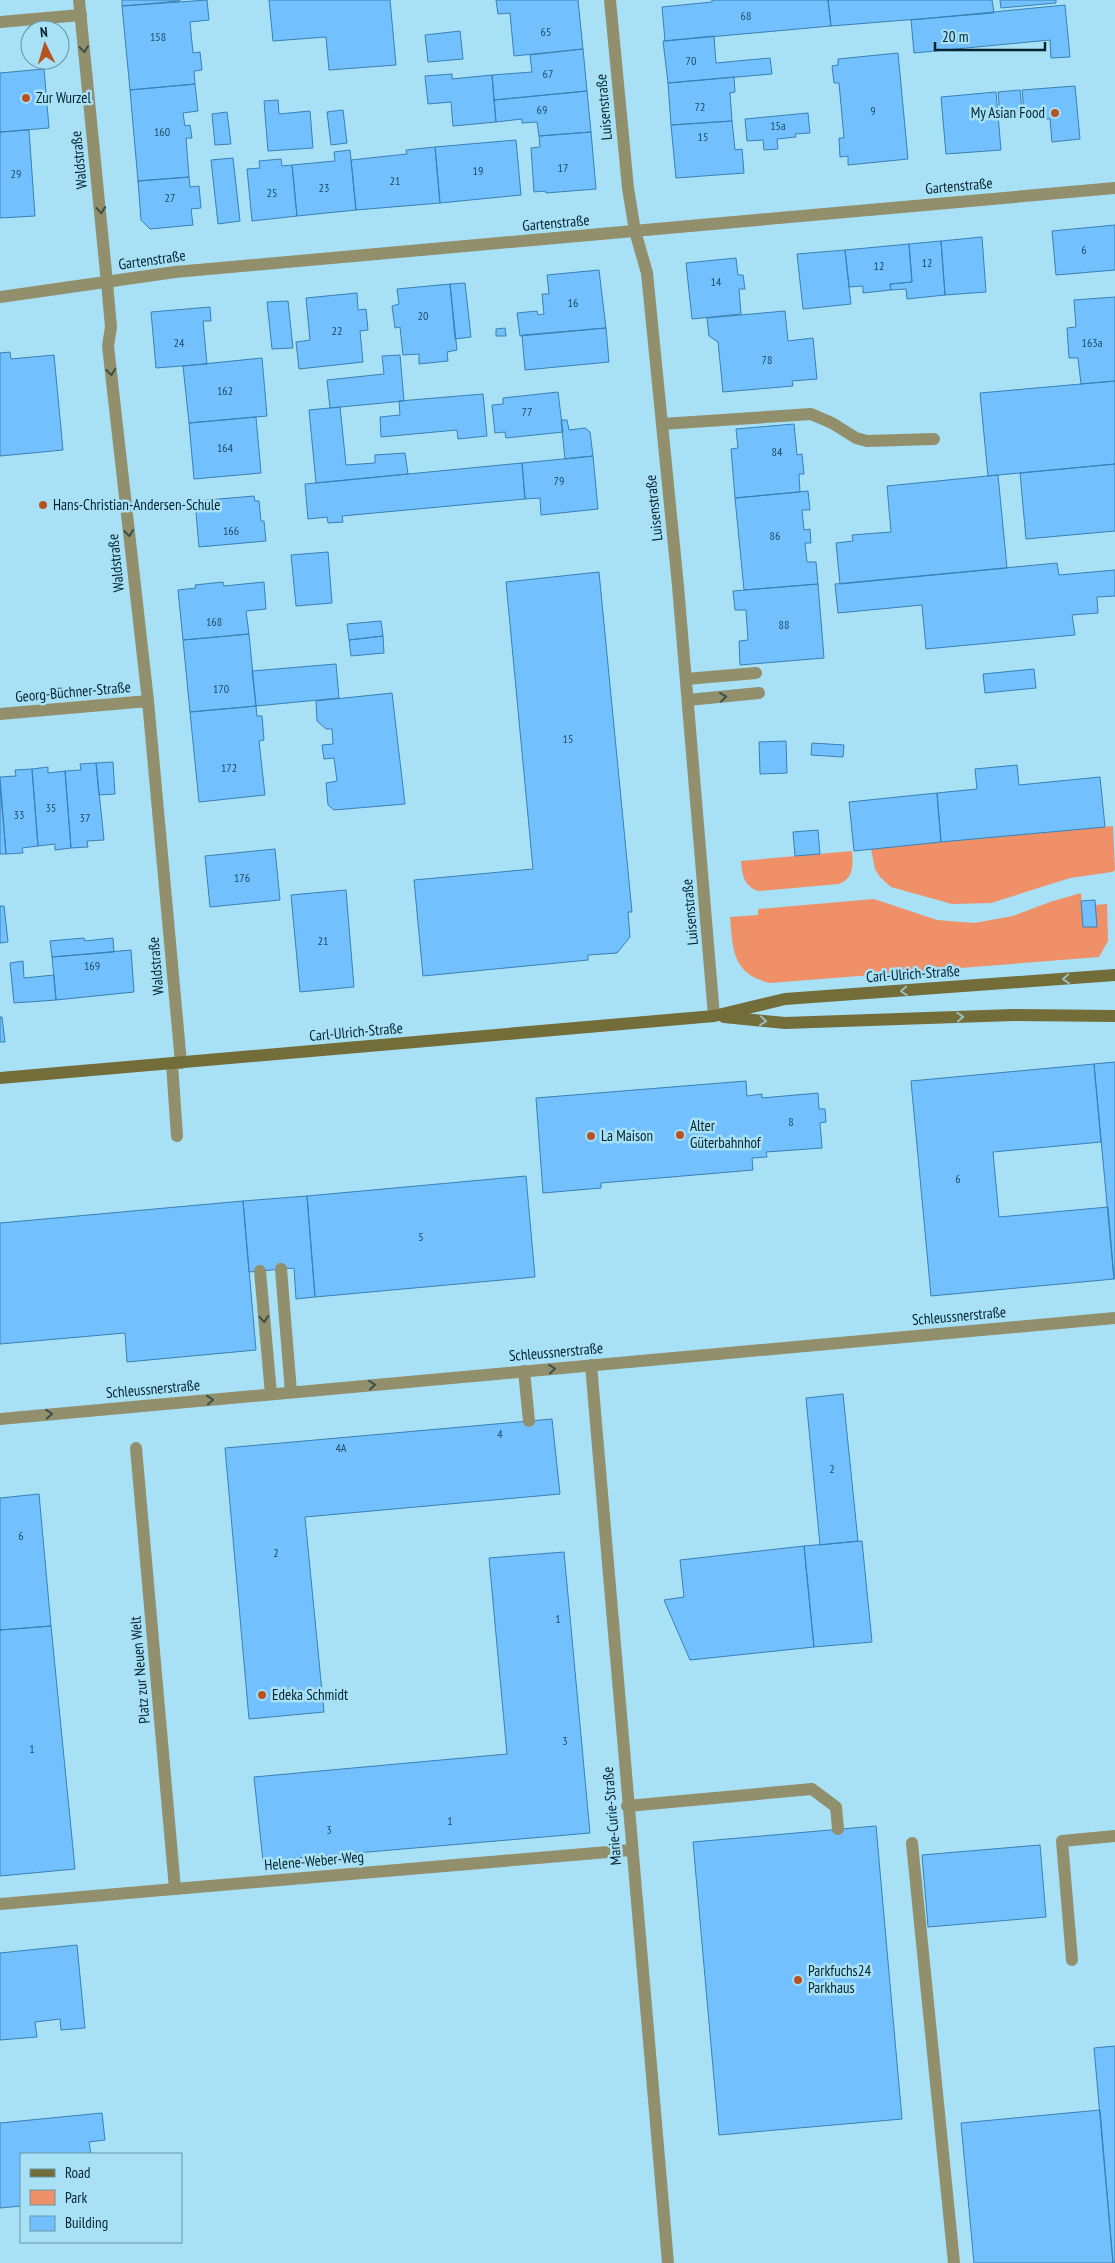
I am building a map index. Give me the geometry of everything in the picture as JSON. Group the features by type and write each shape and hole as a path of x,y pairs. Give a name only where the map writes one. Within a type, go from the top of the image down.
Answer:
{"main road":[{"name":"Carl-Ulrich-Straße","path":"0,1078 714,1016 785,999 1115,975"},
{"name":"Carl-Ulrich-Straße","path":"714,1016 785,1023 1013,1015 1115,1016"}],"street":[{"name":"Waldstraße","path":"79,0 111,326 108,346 148,701 176,1064 177,1136"},
{"name":"Luisenstraße","path":"610,0 628,188 635,231 647,273 688,700 714,1016"},
{"path":"0,22 80,15"},
{"name":"Gartenstraße","path":"0,297 175,272 1115,188"},
{"path":"662,424 811,414 832,423 848,434 867,441 934,439"},
{"path":"686,679 756,673"},
{"path":"688,700 759,693"},
{"name":"Georg-Büchner-Straße","path":"0,714 148,701"},
{"path":"281,1269 291,1392"},
{"path":"260,1271 271,1394"},
{"name":"Schleussnerstraße","path":"0,1418 1115,1318"},
{"name":"Marie-Curie-Straße","path":"591,1365 627,1806 668,2263"},
{"path":"524,1371 528,1421"},
{"name":"Platz zur Neuen Welt","path":"136,1448 176,1889"},
{"path":"627,1806 812,1789 836,1808 838,1830"},
{"path":"1072,1960 1062,1841 1115,1836"},
{"path":"912,1843 954,2263"},
{"name":"Helene-Weber-Weg","path":"0,1904 631,1850"}],"green space":[{"path":"1113,826 1115,870 1112,872 1070,878 991,903 952,904 891,887 880,877 875,869 871,849"},
{"path":"852,851 850,875 839,884 759,891 750,887 742,871 741,861"},
{"path":"1081,893 1084,927 1097,926 1095,905 1107,904 1108,941 1099,957 770,983 757,979 741,967 732,940 730,917 758,915 758,909 874,899 937,920 974,923 1013,916"}],"building":[{"path":"122,0 180,0 180,1 122,6"},
{"path":"207,0 209,20 190,22 193,53 200,52 202,70 194,71 195,84 130,90 122,6"},
{"path":"269,0 390,0 396,65 329,70 326,37 273,41"},
{"path":"496,0 578,0 583,49 514,56 510,13 498,14"},
{"path":"712,0 828,0 831,26 665,41 662,7 712,2"},
{"path":"828,0 992,0 994,13 831,26"},
{"path":"1000,0 1056,0 1056,3 1001,8"},
{"path":"1065,5 1070,57 1051,58 1050,40 914,53 911,20"},
{"path":"460,31 463,59 428,62 425,35"},
{"path":"714,36 716,63 770,58 772,74 668,83 663,41"},
{"path":"583,49 587,91 494,100 492,75 532,72 530,55"},
{"path":"898,53 908,159 848,165 848,156 840,157 839,138 844,138 839,83 834,83 832,66 838,65 838,59"},
{"path":"44,70 49,128 0,132 0,73"},
{"path":"452,74 452,79 492,75 496,122 453,126 451,102 428,104 425,76"},
{"path":"734,77 735,92 730,93 732,121 671,125 668,83"},
{"path":"195,84 198,111 183,113 185,126 190,125 192,138 186,138 189,177 138,181 130,90"},
{"path":"1075,86 1080,139 1052,142 1050,119 1045,119 1044,109 1024,111 1022,90"},
{"path":"1020,90 1022,111 1000,113 998,92"},
{"path":"587,91 591,132 539,136 537,122 522,123 522,119 496,122 494,100"},
{"path":"996,92 1001,150 946,154 941,97"},
{"path":"278,100 279,114 310,111 313,148 268,151 264,101"},
{"path":"343,110 347,143 331,145 327,112"},
{"path":"227,112 231,144 215,145 212,114"},
{"path":"808,113 810,133 795,134 796,137 777,139 778,149 764,150 763,140 747,141 745,119"},
{"path":"732,121 735,150 742,149 744,173 676,178 671,125"},
{"path":"29,130 35,216 0,218 0,132"},
{"path":"591,132 596,189 546,193 545,191 534,192 531,148 540,147 539,136"},
{"path":"516,140 521,195 440,203 435,147"},
{"path":"435,147 440,203 356,210 351,160 407,154 406,150"},
{"path":"350,150 356,210 297,216 292,165 335,161 334,152"},
{"path":"233,158 240,221 218,224 211,160"},
{"path":"281,159 282,166 292,165 297,216 252,221 247,169 260,168 259,161"},
{"path":"189,177 190,187 199,186 201,208 191,209 193,225 150,229 141,220 138,181"},
{"path":"1115,225 1115,270 1056,275 1052,231"},
{"path":"982,237 986,292 945,295 941,241"},
{"path":"941,241 945,295 907,299 906,289 891,290 890,284 912,282 909,244"},
{"path":"909,244 912,282 890,284 891,290 863,293 863,286 849,287 845,250"},
{"path":"845,250 851,304 803,309 797,254"},
{"path":"736,258 738,275 743,275 745,289 739,289 741,314 692,319 686,263"},
{"path":"599,270 606,328 520,336 517,313 537,311 538,315 544,314 542,294 549,294 547,275"},
{"path":"465,283 471,337 455,339 450,284"},
{"path":"450,284 457,350 447,352 448,361 419,364 419,354 403,355 400,327 395,328 392,306 399,304 397,289"},
{"path":"357,293 358,310 366,309 368,330 360,331 363,362 299,369 296,342 310,340 306,298"},
{"path":"1115,297 1115,381 1081,384 1078,358 1069,358 1067,328 1076,327 1074,300"},
{"path":"288,301 293,348 272,349 267,302"},
{"path":"210,307 211,321 203,321 207,364 156,368 151,312"},
{"path":"785,311 788,341 813,338 817,379 792,381 793,386 723,392 718,342 709,336 707,318"},
{"path":"505,328 506,336 496,336 496,329"},
{"path":"606,328 609,362 525,370 522,335"},
{"path":"10,352 11,359 54,355 63,450 0,456 0,353"},
{"path":"400,355 404,401 330,408 327,380 384,374 382,356"},
{"path":"262,358 267,416 189,423 183,366"},
{"path":"1115,381 1115,464 988,476 980,393"},
{"path":"558,392 563,432 506,438 505,432 495,433 492,405 503,404 503,398"},
{"path":"483,394 487,436 458,439 457,430 381,437 380,417 400,415 399,401"},
{"path":"340,407 346,465 375,463 375,455 405,453 408,474 316,483 309,410"},
{"path":"256,417 261,473 194,479 189,423"},
{"path":"561,420 567,420 569,430 585,428 590,432 593,456 565,459"},
{"path":"794,424 797,455 802,454 804,474 799,474 800,492 735,498 731,449 738,448 736,429"},
{"path":"593,456 598,509 541,515 540,498 525,499 522,463"},
{"path":"522,463 525,499 342,516 343,522 328,523 327,517 308,519 305,484"},
{"path":"1115,464 1115,531 1026,539 1020,473"},
{"path":"998,475 1007,568 840,584 836,543 853,541 852,535 891,532 887,486"},
{"path":"808,491 810,510 802,510 804,530 810,529 811,543 805,543 807,562 816,562 818,584 744,590 735,498"},
{"path":"254,496 255,501 259,501 266,541 199,547 195,501"},
{"path":"328,552 332,603 296,606 291,555"},
{"path":"1057,563 1059,575 1115,570 1115,596 1097,597 1098,613 1072,615 1075,635 926,649 922,605 838,613 835,584"},
{"path":"599,572 632,912 628,912 630,937 617,953 588,955 588,960 423,976 414,880 533,869 506,582"},
{"path":"223,582 224,586 264,582 266,609 246,611 249,634 183,640 178,590 196,588 195,585"},
{"path":"818,584 824,658 740,665 739,641 748,640 746,610 735,610 733,591"},
{"path":"381,621 383,636 349,640 347,624"},
{"path":"249,634 256,706 190,712 183,640"},
{"path":"383,636 384,653 351,656 349,640"},
{"path":"336,664 339,698 256,706 252,671"},
{"path":"1034,669 1036,688 985,693 983,674"},
{"path":"392,693 405,804 334,810 328,805 326,783 337,781 334,758 324,759 322,745 333,744 332,729 326,729 317,721 316,701"},
{"path":"256,706 257,716 262,716 264,740 259,741 265,795 199,802 190,712"},
{"path":"786,741 787,773 760,774 759,742"},
{"path":"812,743 844,745 843,757 811,755"},
{"path":"113,762 115,794 99,795 96,763"},
{"path":"96,763 104,840 87,841 88,847 71,848 65,771 81,770 80,764"},
{"path":"1017,765 1019,785 1100,777 1105,827 941,842 937,793 977,789 975,769"},
{"path":"48,767 48,773 65,771 71,848 55,850 55,844 38,846 32,769"},
{"path":"32,769 38,846 22,848 23,853 6,854 0,777 16,776 15,770"},
{"path":"0,784 6,854 0,854"},
{"path":"937,793 941,842 854,851 849,802"},
{"path":"818,830 820,854 795,856 793,832"},
{"path":"275,849 280,900 210,907 205,856"},
{"path":"346,890 354,987 300,992 291,895"},
{"path":"1095,900 1097,927 1083,927 1081,901"},
{"path":"0,906 4,906 8,942 0,943"},
{"path":"84,938 85,941 113,938 114,952 52,957 50,941"},
{"path":"131,950 134,992 56,1000 52,957"},
{"path":"23,961 24,978 54,975 56,1000 14,1003 10,963"},
{"path":"0,1017 2,1017 5,1042 0,1042"},
{"path":"1115,1062 1115,1279 1114,1279 1094,1064"},
{"path":"1094,1064 1101,1142 993,1152 999,1217 1108,1207 1114,1279 931,1296 911,1081"},
{"name":"Alter Güterbahnhof","path":"746,1081 747,1096 762,1094 762,1098 818,1093 819,1109 825,1109 826,1122 820,1123 822,1148 766,1152 767,1157 752,1158 753,1170 601,1183 601,1188 543,1193 536,1098"},
{"path":"526,1176 535,1277 315,1297 307,1196"},
{"path":"307,1196 315,1297 296,1299 294,1268 249,1272 243,1201"},
{"path":"243,1201 256,1350 127,1362 125,1333 0,1344 0,1223"},
{"path":"843,1394 858,1541 820,1545 806,1398"},
{"path":"552,1419 560,1494 305,1517 324,1712 249,1719 225,1448"},
{"path":"39,1494 51,1626 0,1630 0,1498"},
{"path":"862,1541 872,1642 814,1647 804,1546"},
{"path":"804,1546 814,1647 690,1660 664,1600 684,1597 680,1560"},
{"path":"564,1552 590,1833 263,1861 254,1777 507,1754 489,1558"},
{"path":"51,1626 75,1869 0,1876 0,1630"},
{"name":"Parkfuchs24 Parkhaus","path":"876,1826 902,2119 719,2135 693,1842"},
{"path":"1040,1845 1046,1917 928,1927 922,1855"},
{"path":"77,1945 85,2028 61,2030 60,2019 35,2022 37,2037 0,2040 0,1953"},
{"path":"1115,2046 1115,2263 1113,2263 1094,2048"},
{"path":"1100,2110 1113,2263 974,2263 961,2123"},
{"path":"102,2113 105,2140 89,2142 91,2153 20,2153 20,2206 0,2208 0,2123"}],"place":[{"name":"Zur Wurzel","path":"26,98"},
{"name":"My Asian Food","path":"1055,113"},
{"name":"Hans-Christian-Andersen-Schule","path":"43,505"},
{"name":"Alter Güterbahnhof","path":"680,1135"},
{"name":"La Maison","path":"591,1136"},
{"name":"Edeka Schmidt","path":"262,1695"},
{"name":"Parkfuchs24 Parkhaus","path":"798,1980"}]}
